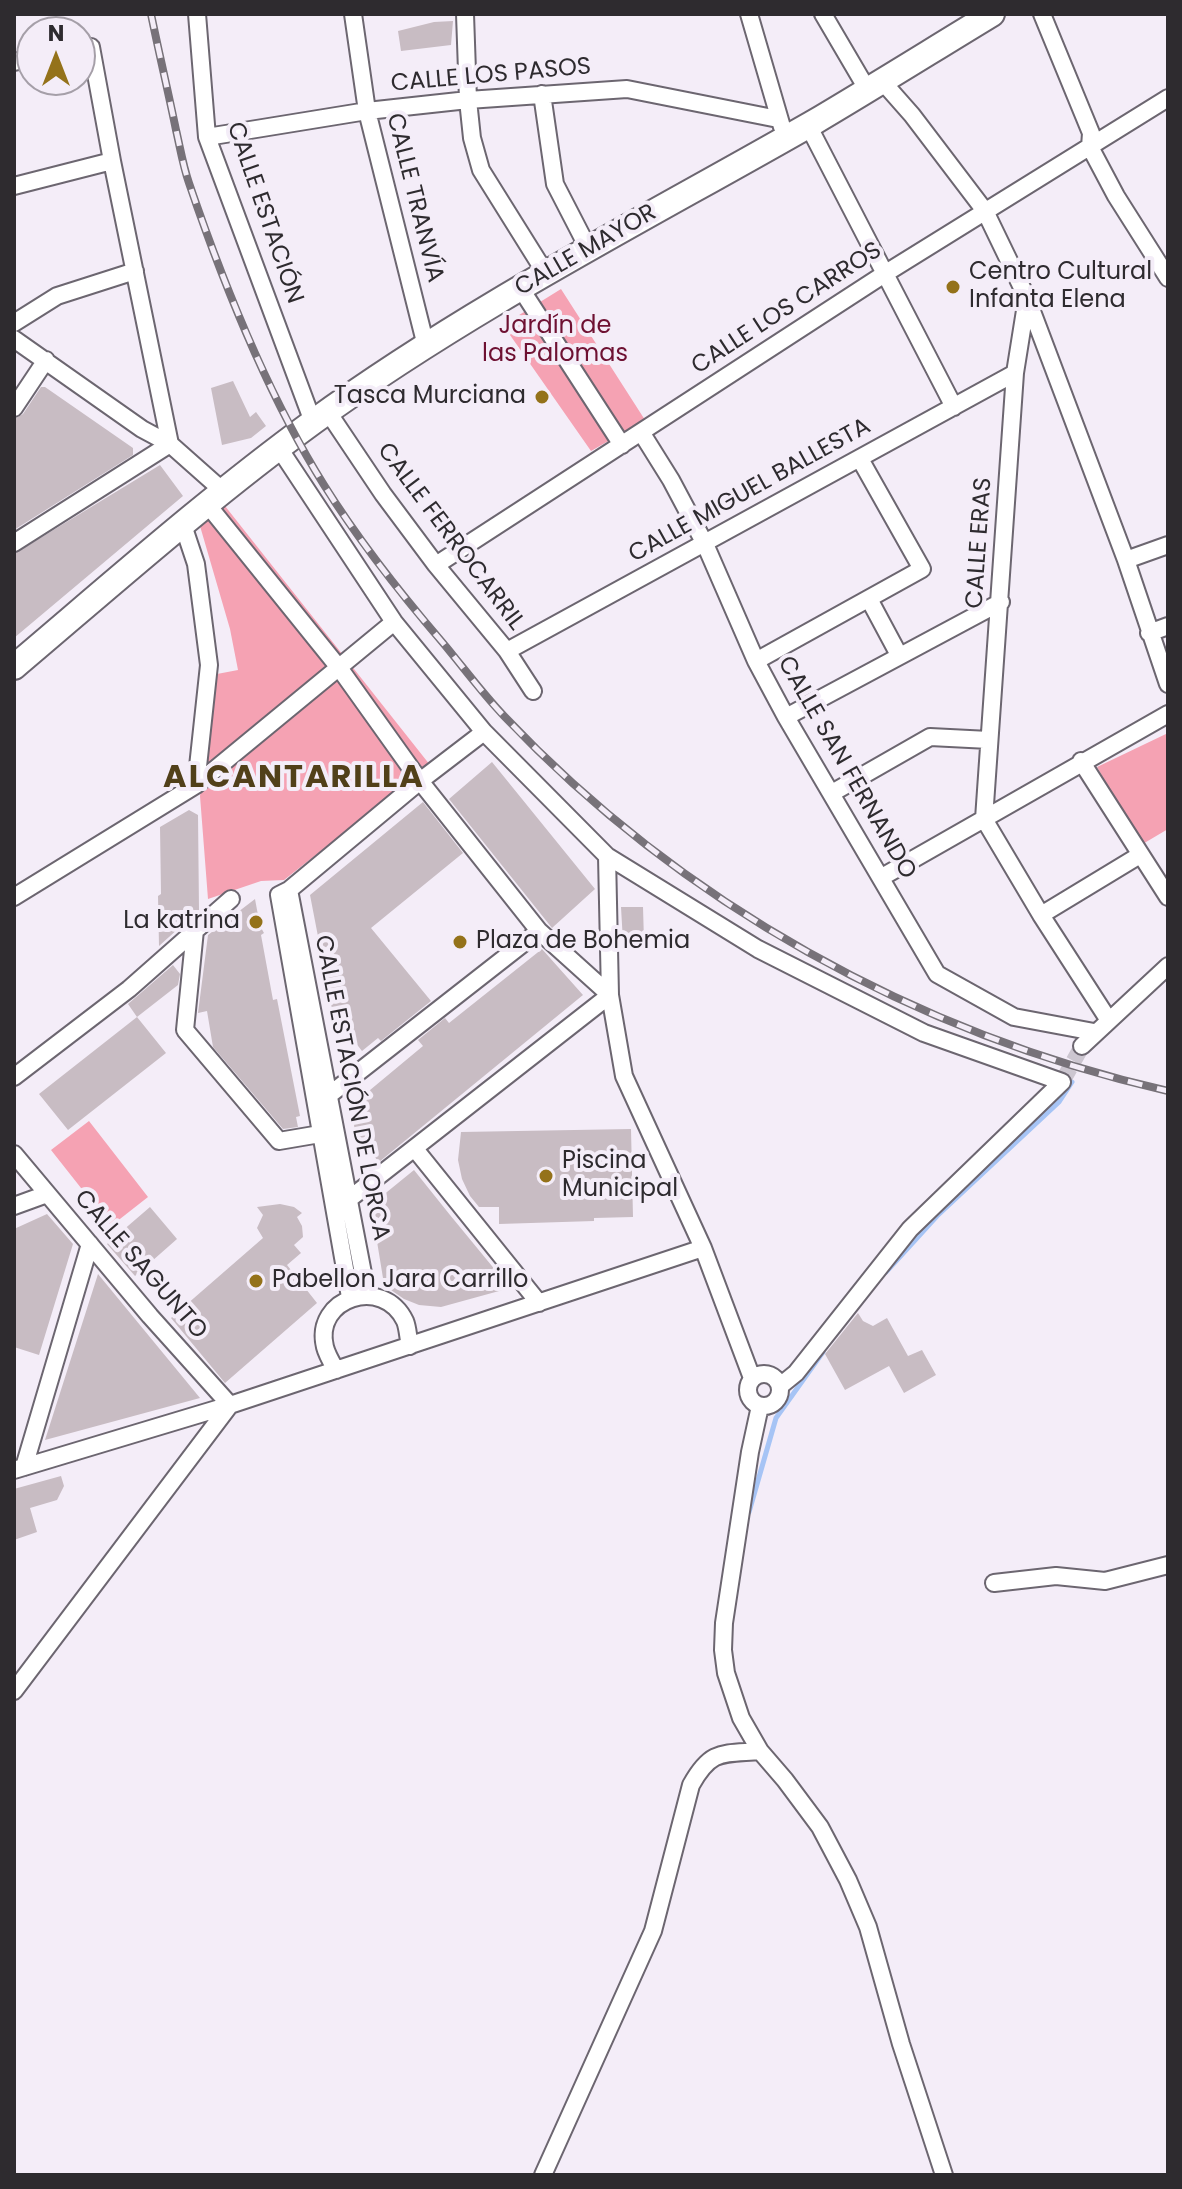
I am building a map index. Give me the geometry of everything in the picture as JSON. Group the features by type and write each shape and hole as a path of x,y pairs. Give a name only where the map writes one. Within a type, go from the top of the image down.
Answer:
{"main road":[{"name":"CALLE MAYOR","path":"14,667 279,448 426,346 782,128 808,125 992,14"}],"street":[{"name":"CALLE ESTACIÓN","path":"197,14 207,137 321,417"},
{"name":"CALLE TRANVÍA","path":"353,14 367,111 426,346"},
{"path":"465,14 468,100 472,138 481,170 546,274"},
{"path":"749,14 782,128"},
{"path":"823,14 874,85 912,115 985,211 1027,298 1126,560 1168,684"},
{"path":"1042,14 1091,133 1090,147 1116,196 1168,278"},
{"path":"96,74 170,444"},
{"name":"CALLE LOS PASOS","path":"207,137 367,111 468,100 627,89 782,128"},
{"path":"542,94 555,184 588,248"},
{"name":"CALLE LOS CARROS","path":"436,565 886,273 1168,98"},
{"path":"808,125 954,407"},
{"path":"14,186 112,161"},
{"path":"14,323 57,296 135,271"},
{"path":"521,289 622,445"},
{"name":"CALLE ERAS","path":"984,819 1015,373 1027,298"},
{"path":"14,339 142,429 170,444 215,498 420,781 539,931 610,995"},
{"path":"14,408 46,360"},
{"name":"CALLE MIGUEL BALLESTA","path":"507,651 1015,373"},
{"name":"CALLE FERROCARRIL","path":"321,417 507,651 533,691"},
{"name":"CALLE SAN FERNANDO","path":"641,432 705,544 756,661 786,717 937,974 1014,1017 1094,1032"},
{"path":"14,543 170,444"},
{"path":"279,448 394,622 484,732 607,856 758,949 924,1033 1062,1082 910,1229 796,1373 780,1386"},
{"path":"756,661 922,569 860,459"},
{"path":"183,525 196,564 209,665 196,785"},
{"path":"1126,560 1168,545"},
{"path":"869,599 899,655"},
{"path":"786,717 1001,602"},
{"path":"14,897 196,785 394,622"},
{"path":"1149,633 1168,626"},
{"path":"882,877 1168,714"},
{"path":"284,893 484,732"},
{"path":"832,793 930,737 989,740"},
{"path":"1081,761 1168,897"},
{"path":"984,819 1108,1019"},
{"path":"1041,915 1140,855"},
{"path":"607,856 610,995 624,1076 703,1248 752,1378 748,1394 760,1406 767,1406 778,1399 778,1381 769,1374 752,1378"},
{"name":"CALLE ESTACIÓN DE LORCA","path":"284,893 348,1200 358,1296"},
{"name":"CALLE ESTACIÓN DE LORCA","path":"284,893 320,1134 358,1296"},
{"path":"14,1077 129,989 231,899"},
{"path":"195,930 185,1030 279,1141 320,1134"},
{"path":"328,1096 539,931"},
{"path":"1082,1046 1168,966"},
{"path":"348,1200 610,995"},
{"path":"415,1149 539,1303"},
{"name":"CALLE SAGUNTO","path":"14,1154 150,1316 230,1405"},
{"path":"14,1206 47,1194"},
{"path":"19,1468 90,1244"},
{"path":"19,1468 230,1405 703,1248"},
{"path":"336,1370 325,1350 323,1331 333,1309 358,1296 389,1301 405,1321 410,1346"},
{"path":"14,1691 230,1405"},
{"path":"760,1406 724,1623 726,1673 734,1700 760,1751 820,1827 848,1880 868,1927 901,2044 944,2175"},
{"path":"994,1583 1056,1576 1105,1581 1168,1565"},
{"path":"543,2175 653,1931 691,1785 702,1764 717,1755 760,1751"}],"green space":[{"name":"Jardín de las Palomas","path":"561,289 645,420 591,451 503,325"},
{"path":"225,506 430,765 284,880 261,881 208,899 200,796 217,674 238,670 230,629 200,526"},
{"path":"1168,733 1168,829 1141,845 1097,767"},
{"path":"89,1121 148,1197 111,1226 51,1150"}],"building":[{"path":"453,21 451,45 401,51 398,31 434,22"},
{"path":"233,381 250,417 256,412 266,426 251,438 222,445 211,388"},
{"path":"41,387 133,448 133,455 14,530 14,419 23,414"},
{"path":"160,465 183,496 14,638 14,554"},
{"path":"492,762 595,889 552,928 449,799"},
{"path":"423,802 463,853 371,928 431,1001 381,1041 378,1038 362,1051 333,1014 310,895"},
{"path":"189,810 198,815 199,910 159,946 160,827"},
{"path":"255,899 264,933 261,935 273,1000 277,999 300,1116 296,1117 298,1127 283,1129 213,1047 207,1011 198,1013 208,935"},
{"path":"621,907 643,907 644,941 623,942"},
{"path":"542,949 583,995 379,1162 355,1134 352,1105 423,1046 418,1040 445,1018 449,1023"},
{"path":"173,965 180,974 178,985 137,1017 128,1004"},
{"path":"137,1017 166,1053 68,1130 39,1094"},
{"name":"Piscina Municipal","path":"631,1129 633,1217 499,1224 499,1207 479,1207 462,1179 458,1160 461,1132"},
{"path":"414,1170 510,1288 441,1307 419,1305 388,1288 383,1278 371,1205"},
{"name":"Pabellon Jara Carrillo","path":"280,1204 294,1207 302,1213 297,1217 303,1237 294,1245 301,1253 287,1265 317,1303 225,1383 171,1318 263,1238 257,1228 263,1215 257,1207"},
{"path":"150,1207 177,1239 135,1276 107,1244"},
{"path":"47,1214 73,1244 39,1355 14,1347 14,1229"},
{"path":"98,1274 200,1398 45,1440"},
{"path":"858,1313 863,1321 873,1326 887,1318 908,1356 922,1350 936,1375 904,1393 889,1366 845,1390 825,1354"},
{"path":"61,1476 64,1486 57,1500 30,1508 37,1532 14,1540 14,1489"}],"waterway":[{"path":"886,1272 937,1216 1059,1102 1072,1082"},
{"path":"749,1512 776,1418 823,1352"}],"tunnel":[{"path":"1062,1082 1082,1046"}],"railway":[{"path":"151,14 189,183 232,299 284,415 337,506 366,547 504,716 573,783 647,845 726,902 808,952 894,997 983,1035 1075,1066 1168,1091"}],"place":[{"name":"Centro Cultural Infanta Elena","path":"953,287"},
{"name":"Tasca Murciana","path":"542,397"},
{"name":"La katrina","path":"256,922"},
{"name":"Plaza de Bohemia","path":"460,942"},
{"name":"Piscina Municipal","path":"546,1176"},
{"name":"Pabellon Jara Carrillo","path":"256,1281"}],"district":[{"name":"ALCANTARILLA","path":"294,779"}]}
